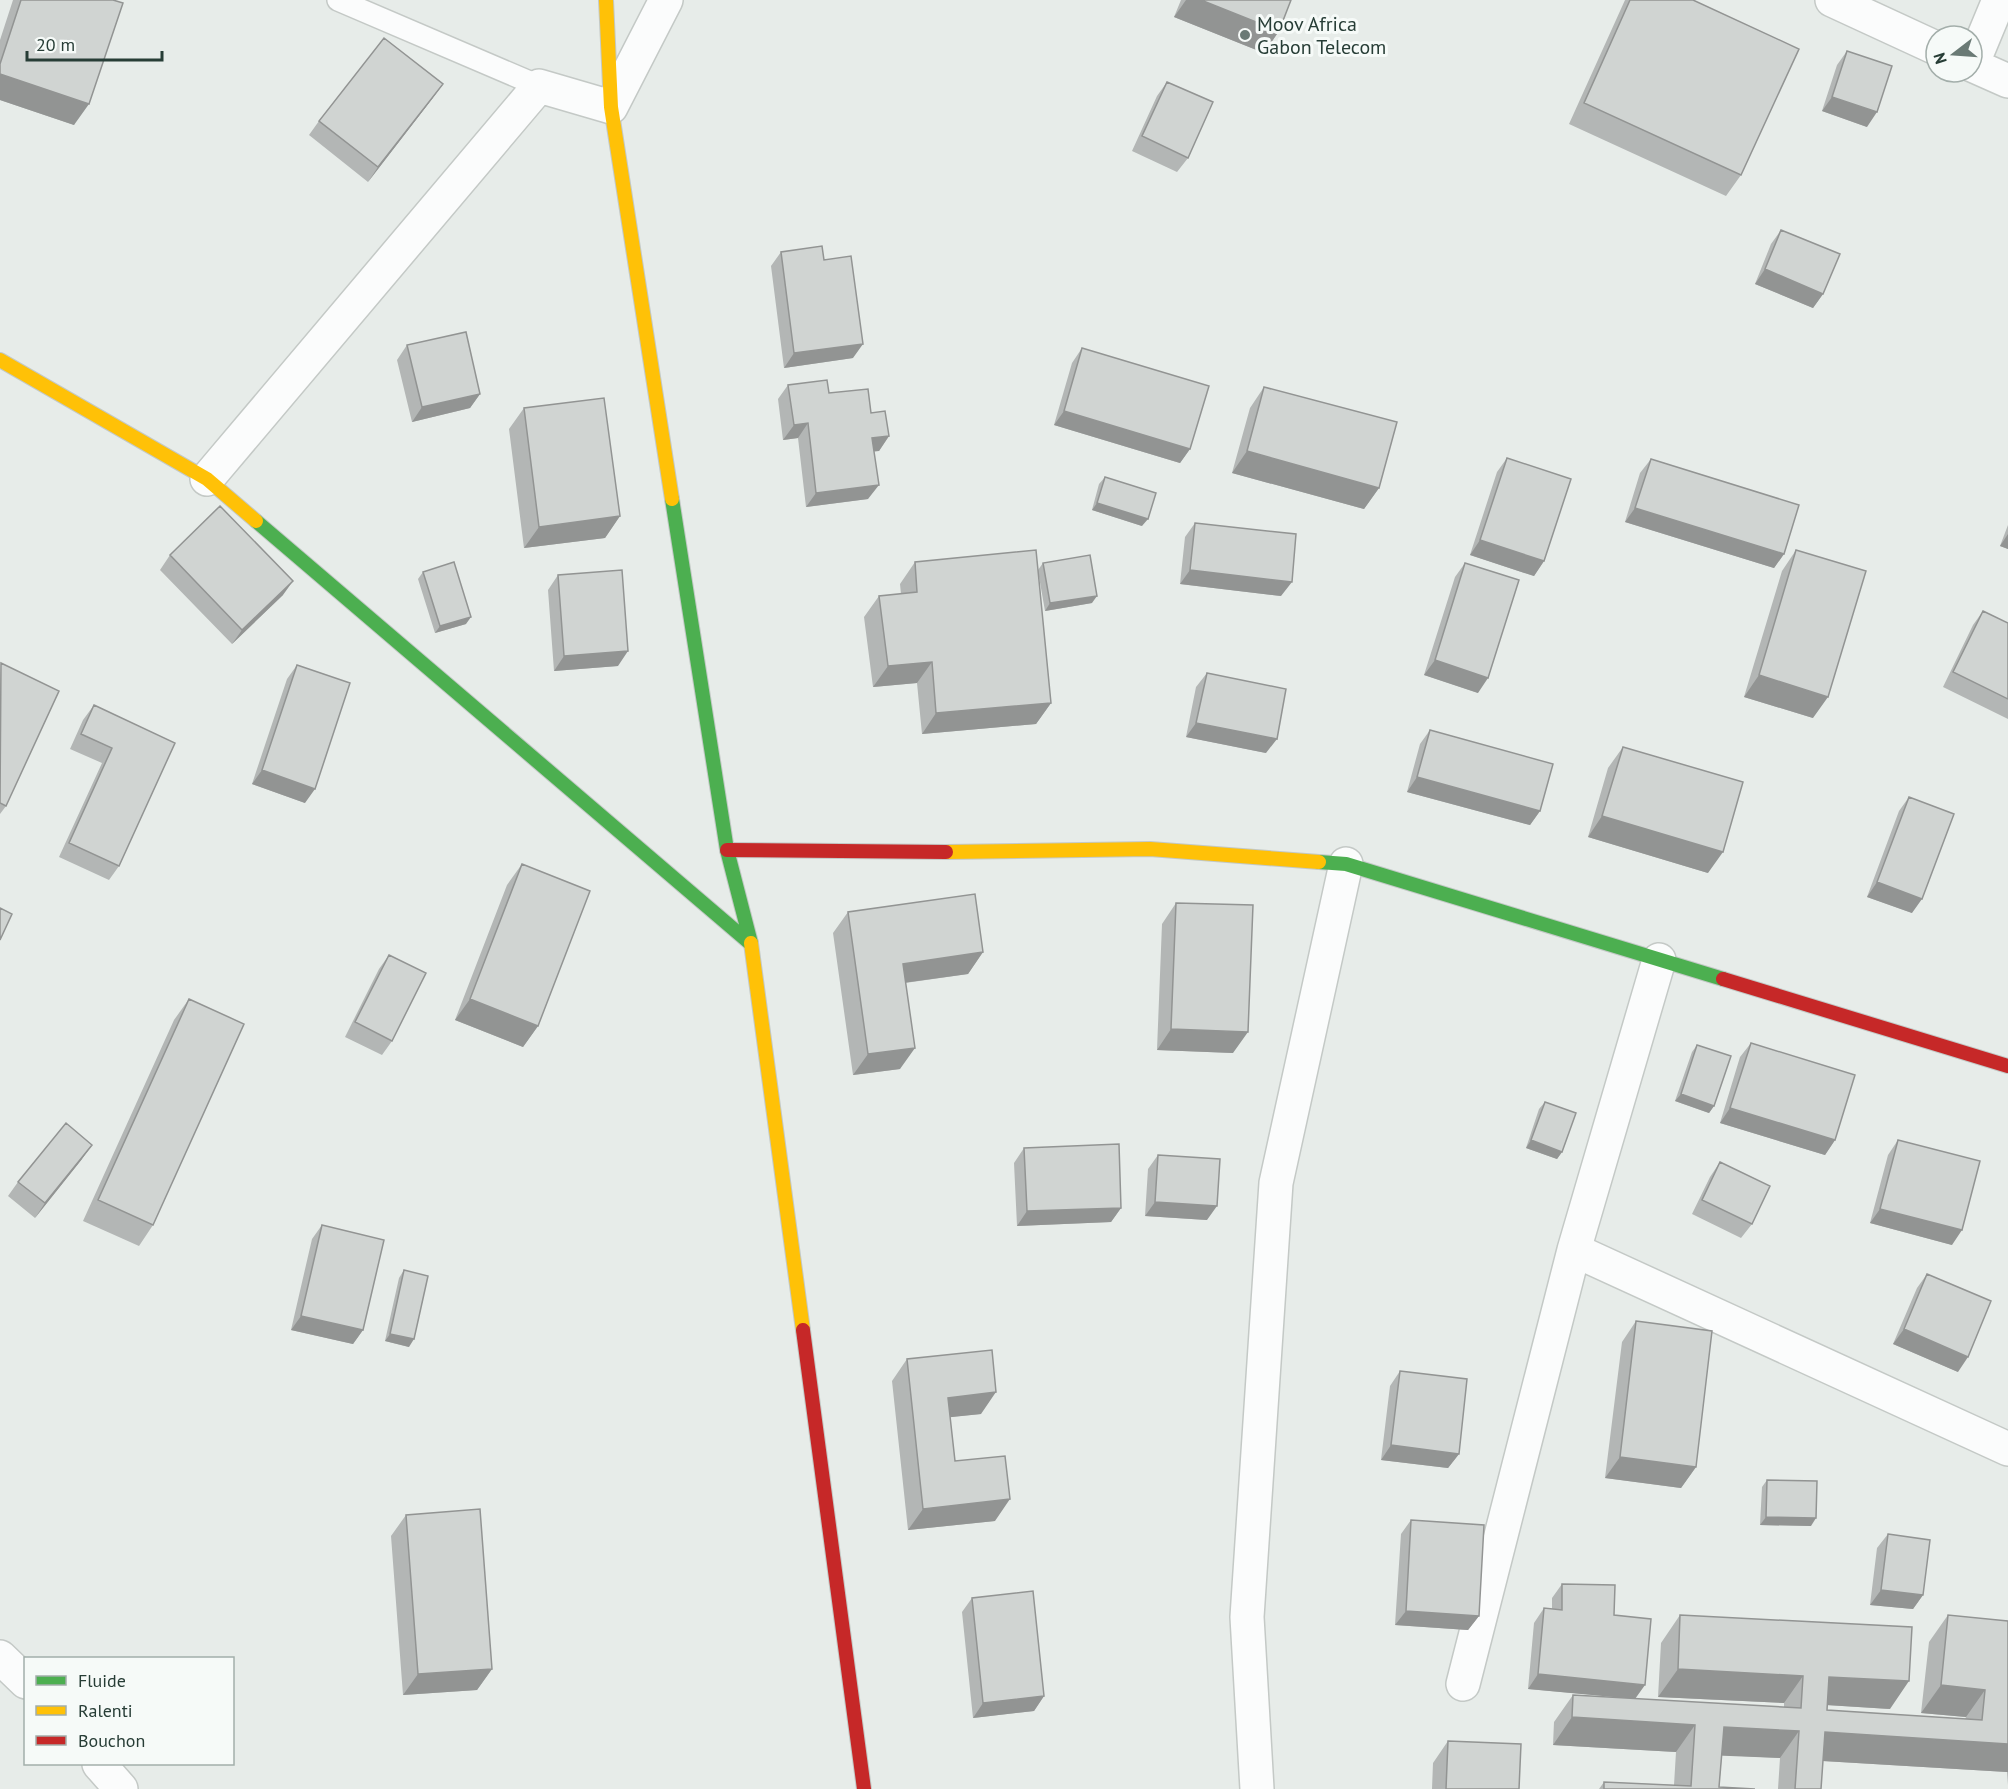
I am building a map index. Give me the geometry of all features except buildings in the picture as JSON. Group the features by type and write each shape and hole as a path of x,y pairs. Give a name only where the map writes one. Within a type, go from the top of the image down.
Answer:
{"street":[{"path":"606,0 611,107 727,850 751,944 863,1782 846,1789"},
{"path":"611,107 666,0"},
{"path":"1832,0 1924,42"},
{"path":"1984,36 1999,0"},
{"path":"1984,70 2008,81"},
{"path":"207,479 539,86 611,107"},
{"path":"0,360 207,479 751,944"},
{"path":"727,850 950,852 1150,849 1346,864 2008,1066"},
{"path":"1257,1789 1247,1617 1276,1182 1346,864"},
{"path":"1463,1684 1574,1250 1659,960"},
{"path":"1574,1250 2008,1449"},
{"path":"0,1656 24,1680"},
{"path":"100,1765 122,1789"}],"lane":[{"path":"338,0 539,86"}],"traffic: fast":[{"path":"672,499 727,850 751,943"},
{"path":"256,521 751,944"},
{"path":"1319,862 1346,864 1723,979"}],"traffic: slow":[{"path":"606,0 611,107 672,499"},
{"path":"0,360 207,479 256,521"},
{"path":"946,852 1150,849 1319,862"},
{"path":"751,943 803,1330"}],"traffic: jam":[{"path":"727,850 946,852"},
{"path":"1723,979 2008,1066"},
{"path":"803,1330 864,1789"}],"place":[{"name":"Moov Africa Gabon Telecom","path":"1245,35"}]}
